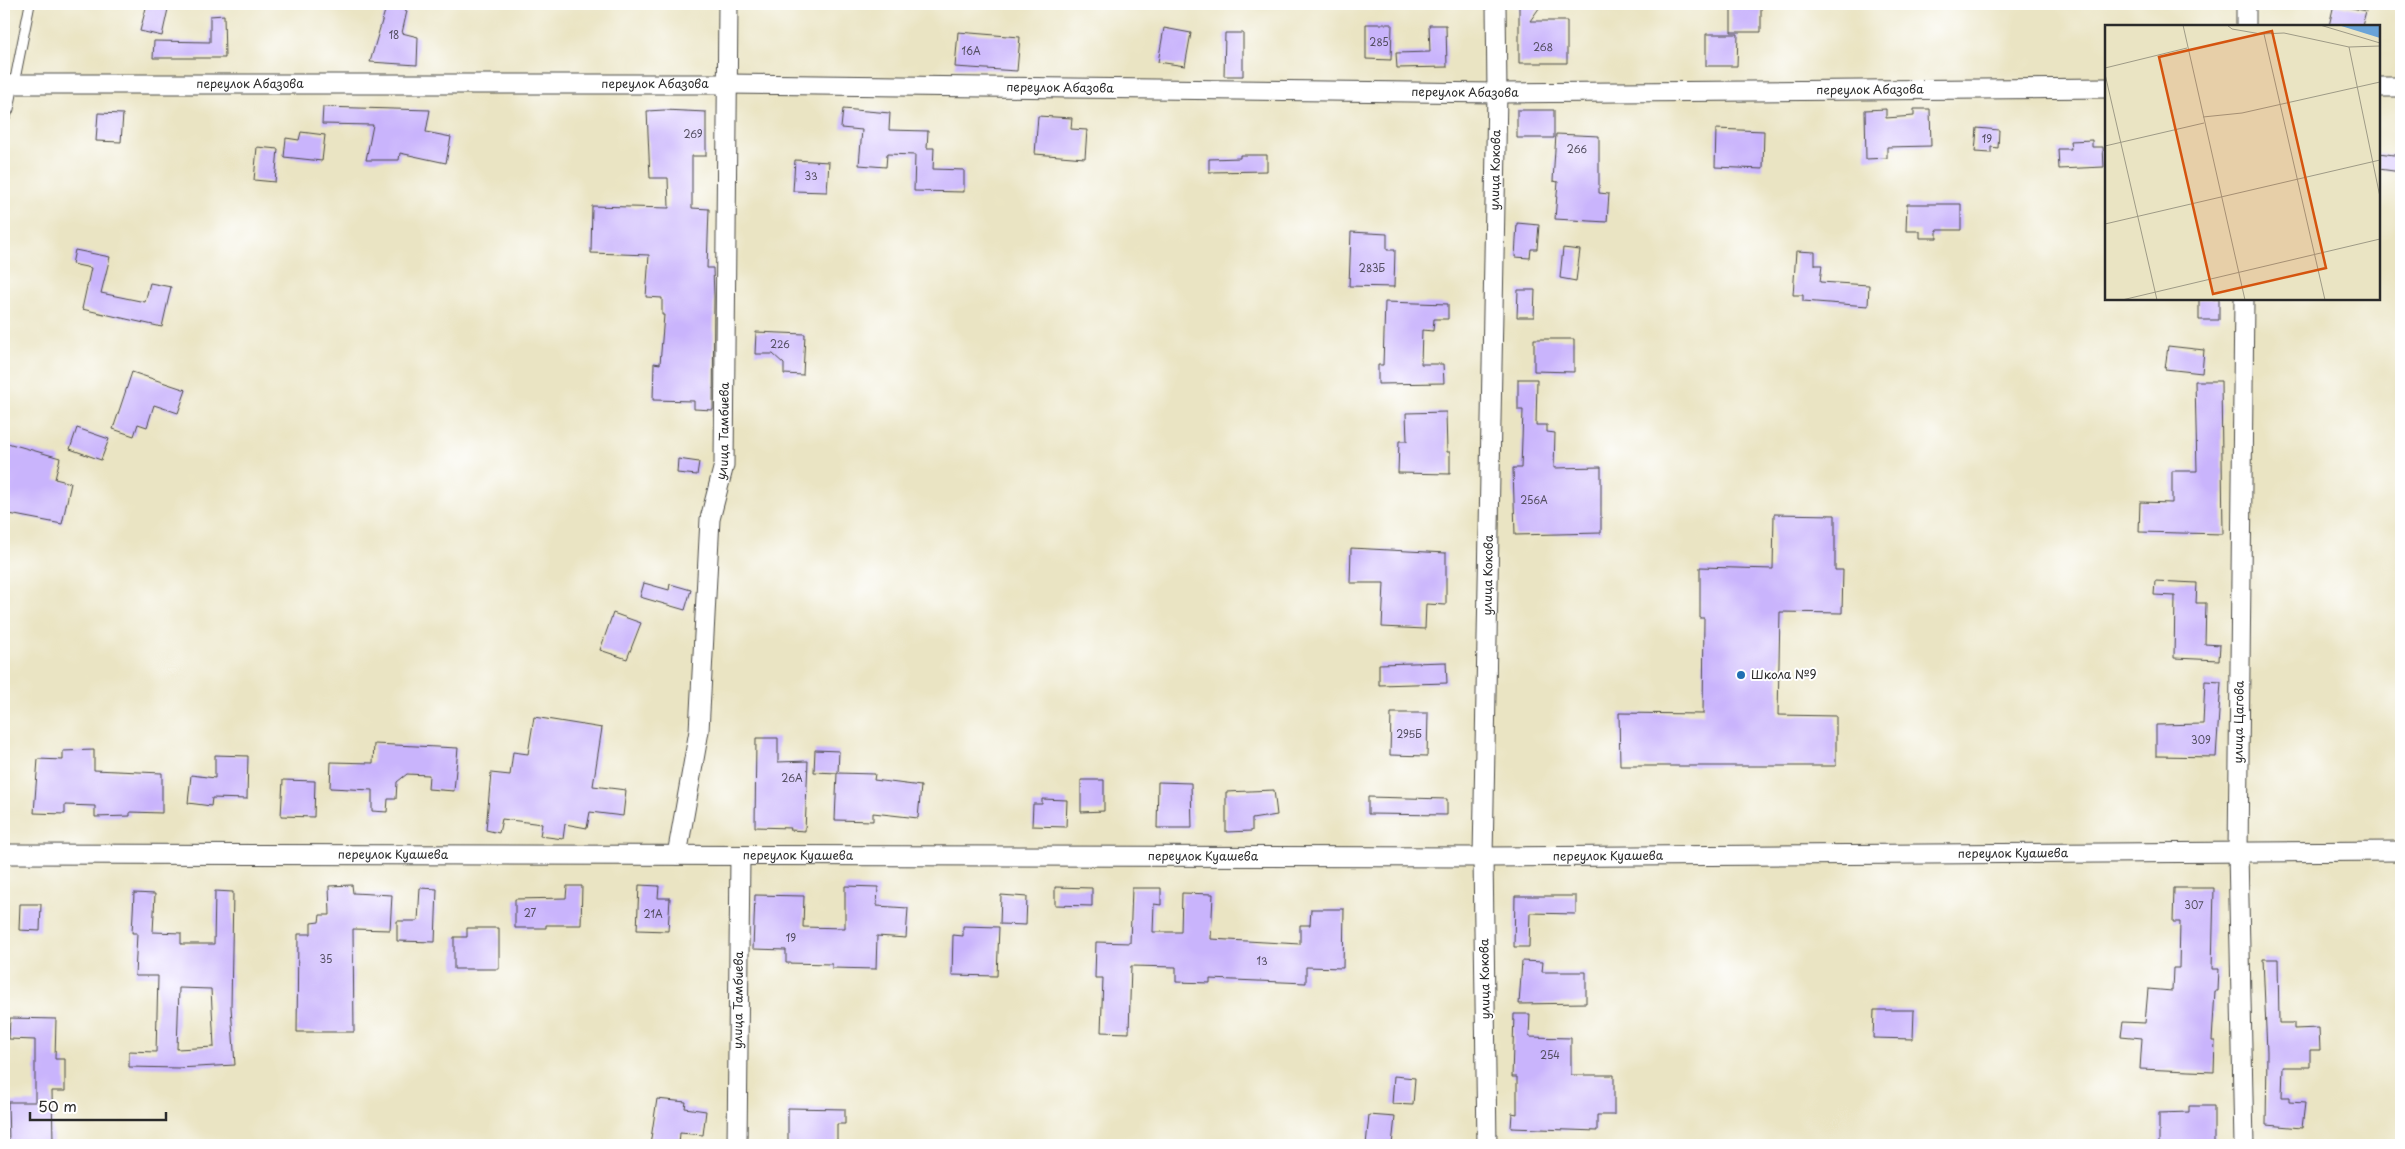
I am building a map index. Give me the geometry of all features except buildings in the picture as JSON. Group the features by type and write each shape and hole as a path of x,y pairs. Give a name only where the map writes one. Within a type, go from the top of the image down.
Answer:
{"street":[{"name":"улица Тамбиева","path":"677,855 699,731 710,519 724,465 728,4"},
{"name":"улица Кокова","path":"1487,1145 1484,858 1498,93 1496,4"},
{"path":"2246,4 2246,25"},
{"name":"переулок Абазова","path":"14,84 727,84 1498,93 2105,88"},
{"path":"2380,87 2401,87"},
{"name":"улица Цагова","path":"2244,300 2238,852 2244,1145"},
{"name":"переулок Куашева","path":"4,854 1484,858 2401,851"},
{"name":"улица Тамбиева","path":"737,1145 740,856"}],"lane":[{"path":"4,120 9,109 30,4"}],"place":[{"name":"Школа №9","path":"1741,675"}]}
